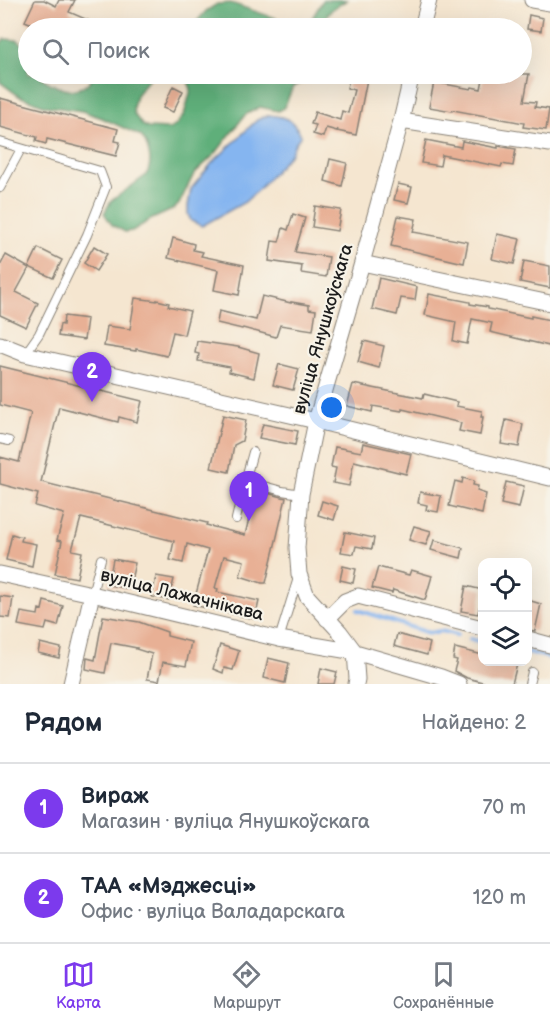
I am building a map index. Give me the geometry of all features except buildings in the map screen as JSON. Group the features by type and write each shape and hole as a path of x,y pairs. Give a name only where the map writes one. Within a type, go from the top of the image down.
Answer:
{"street":[{"path":"424,18 429,0"},
{"path":"532,0 550,3"},
{"name":"вуліца Янушкоўскага","path":"355,652 307,596 299,574 297,548 301,494 316,421 362,263 410,84"},
{"path":"401,121 550,144"},
{"path":"362,263 550,303"},
{"path":"0,344 25,354 550,478"},
{"name":"вуліца Лажачнікава","path":"0,574 279,639 355,652 459,684"},
{"path":"71,684 92,594"},
{"path":"327,619 345,601 358,596 478,627"},
{"path":"532,640 550,645"},
{"path":"355,652 356,684"}],"lane":[{"path":"0,142 100,171 106,187 74,263 39,334 25,354"},
{"path":"0,188 21,148"},
{"path":"236,519 252,452"},
{"path":"245,481 301,494"},
{"path":"92,594 101,559"},
{"path":"279,639 299,574"},
{"path":"529,684 532,672"}],"green space":[{"path":"323,0 347,0 334,8 325,18 312,18"},
{"path":"231,3 275,18 200,18 217,4"},
{"path":"4,39 18,40 18,84 52,84 73,90 87,84 145,84 136,95 133,108 134,114 142,125 148,128 169,129 175,126 184,115 191,89 189,84 298,84 293,87 284,108 278,111 260,107 245,115 216,153 194,174 179,204 174,209 132,231 125,232 112,225 104,213 111,201 148,172 150,161 144,140 141,136 102,118 82,111 46,106 19,96 0,82 0,44"}],"water":[{"path":"269,115 288,120 295,125 301,135 291,153 245,202 202,226 191,221 188,206 191,189 212,163 257,120"}],"waterway":[{"path":"358,610 429,633 441,631 457,635"},
{"path":"470,639 478,641"},
{"path":"532,653 550,658"}],"place":[{"name":"ТАА «Мэджесці»","path":"92,402"},
{"name":"Вираж","path":"249,521"}]}
